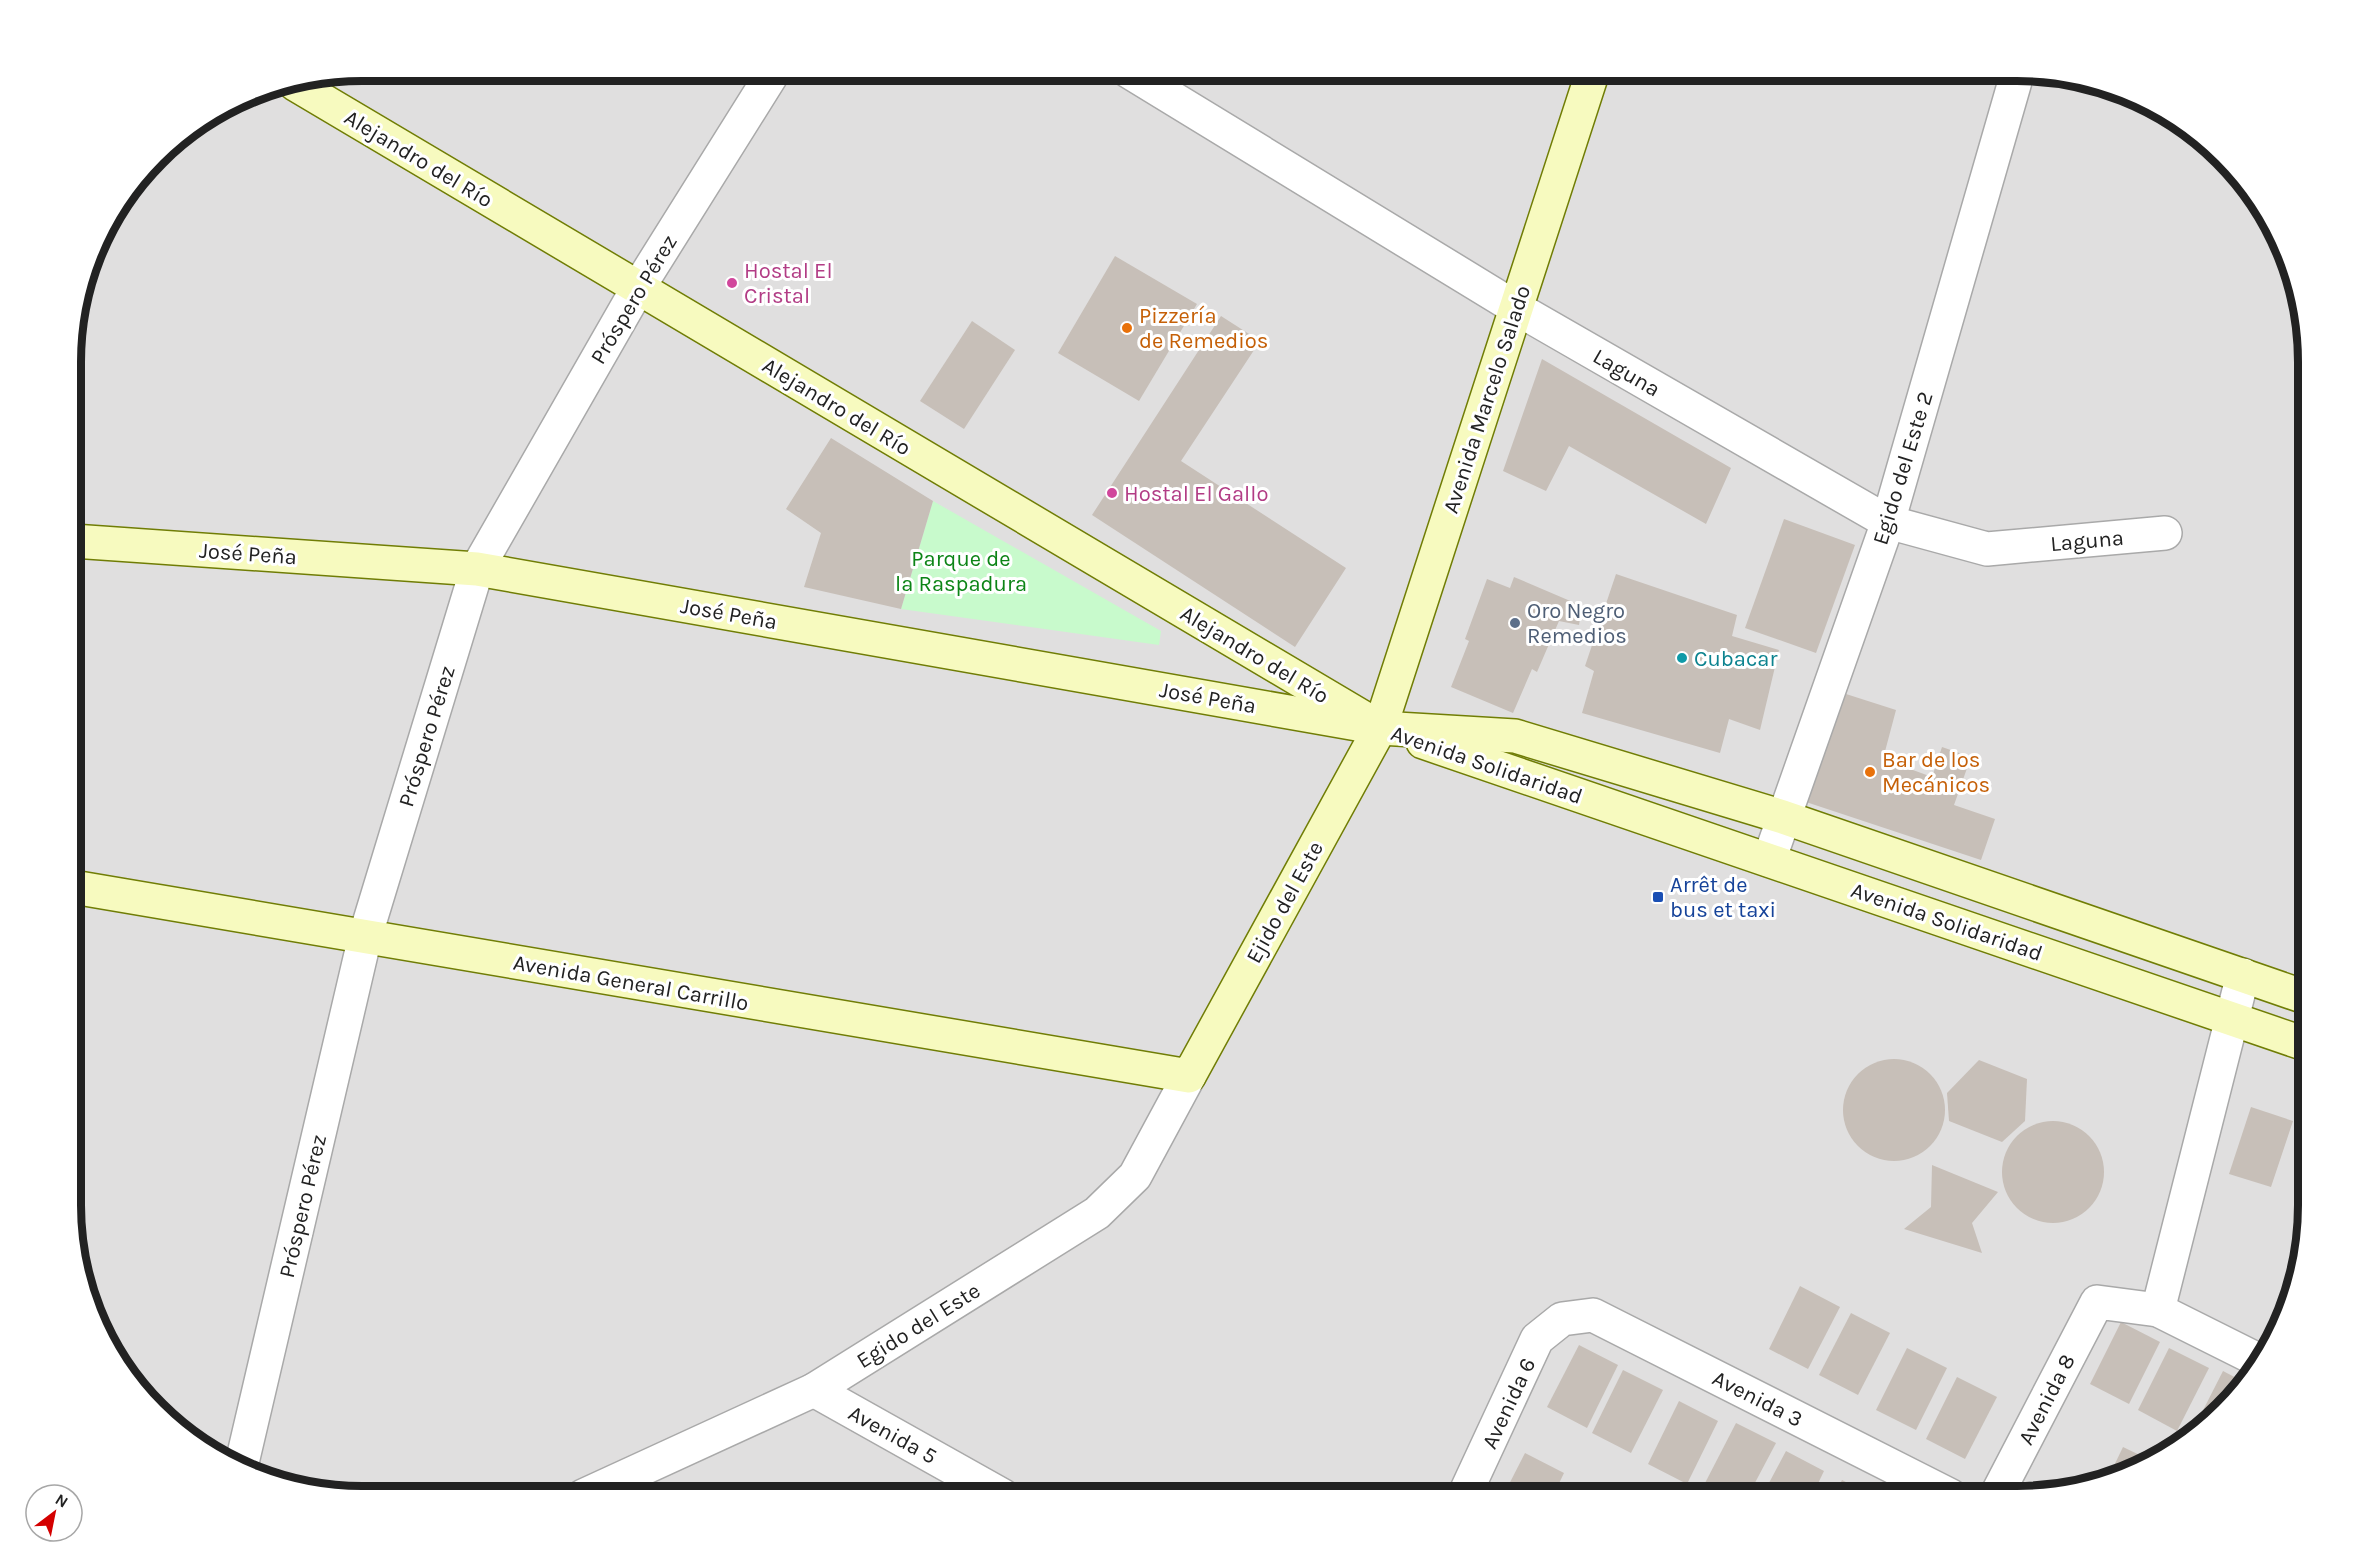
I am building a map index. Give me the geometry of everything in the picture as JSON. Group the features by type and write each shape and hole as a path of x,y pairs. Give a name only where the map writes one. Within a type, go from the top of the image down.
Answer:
{"main road":[{"name":"Avenida Marcelo Salado","path":"1380,728 1589,81"},
{"name":"Alejandro del Río","path":"301,88 1380,728"},
{"name":"José Peña","path":"81,542 477,569 1380,728"},
{"name":"Avenida Solidaridad","path":"1380,728 1515,736 1783,817 2298,994"},
{"name":"Avenida Solidaridad","path":"1380,728 2298,1041"},
{"name":"Ejido del Este","path":"1189,1076 1380,728"},
{"name":"Avenida General Carrillo","path":"81,887 1189,1076"}],"street":[{"name":"Próspero Pérez","path":"243,1459 365,937 477,569 638,288 767,81"},
{"name":"Laguna","path":"1146,81 1516,308 1888,522 1987,549 2165,533"},
{"name":"Egido del Este 2","path":"1769,860 1888,522 2015,81"},
{"path":"2243,975 2158,1310 2253,1358"},
{"name":"Egido del Este","path":"605,1486 814,1390 1097,1213 1135,1176 1189,1076"},
{"name":"Avenida 8","path":"2001,1486 2097,1302 2158,1310"},
{"name":"Avenida 3","path":"1562,1319 1593,1315 1931,1486"},
{"name":"Avenida 6","path":"1469,1486 1538,1339 1562,1319"},
{"name":"Avenida 5","path":"814,1390 985,1486"}],"shaded area":[{"path":"2017,81 2072,86 2107,96 2125,102 2173,128 2216,163 2251,206 2277,254 2296,325 2298,362 2298,1205 2293,1260 2283,1295 2277,1313 2251,1361 2216,1404 2188,1428 2158,1448 2125,1465 2072,1481 2017,1486 362,1486 307,1481 272,1471 254,1465 206,1439 163,1404 128,1361 102,1313 83,1242 81,1205 81,362 83,325 102,254 128,206 163,163 206,128 254,102 307,86 344,82"}],"green space":[{"name":"Parque de la Raspadura","path":"933,501 1161,631 1159,645 901,609"}],"building":[{"name":"Pizzería de Remedios","path":"1115,256 1197,304 1139,401 1058,353"},
{"path":"1221,316 1260,341 1181,461 1346,568 1295,647 1092,515"},
{"path":"972,321 1015,350 964,429 920,401"},
{"path":"1542,359 1731,468 1706,524 1569,446 1546,491 1503,471"},
{"path":"831,438 933,501 901,609 804,587 821,533 786,509"},
{"path":"1784,519 1855,545 1816,653 1745,628"},
{"name":"Cubacar","path":"1616,574 1737,615 1732,636 1779,650 1760,730 1729,719 1720,753 1582,713 1594,671 1585,666"},
{"name":"Oro Negro Remedios","path":"1514,577 1582,606 1579,625 1559,621 1537,672 1532,669 1513,713 1451,687 1469,641 1465,639 1487,579 1510,588"},
{"path":"1846,694 1896,710 1883,759 1932,777 1942,747 1971,757 1954,805 1995,819 1981,860 1806,802"},
{"path":"1894,1059 1913,1063 1930,1074 1941,1091 1945,1110 1941,1129 1930,1146 1913,1157 1894,1161 1875,1157 1858,1146 1847,1129 1843,1110 1847,1091 1858,1074 1875,1063"},
{"path":"1979,1060 2027,1079 2025,1121 2002,1142 1949,1121 1947,1093"},
{"path":"2251,1107 2293,1121 2271,1187 2229,1174"},
{"path":"2053,1121 2072,1125 2089,1136 2100,1153 2104,1172 2100,1191 2089,1208 2072,1219 2053,1223 2034,1219 2017,1208 2006,1191 2002,1172 2006,1153 2017,1136 2034,1125"},
{"path":"1932,1165 1998,1192 1972,1223 1982,1253 1904,1229 1931,1207"},
{"path":"1800,1286 1840,1307 1808,1369 1769,1349"},
{"path":"1851,1313 1890,1333 1858,1395 1819,1375"},
{"path":"2121,1322 2160,1342 2129,1404 2090,1384"},
{"path":"1579,1345 1618,1365 1587,1428 1547,1407"},
{"path":"1907,1348 1947,1368 1916,1430 1876,1410"},
{"path":"2169,1348 2209,1368 2177,1431 2138,1410"},
{"path":"1623,1370 1663,1390 1631,1453 1592,1433"},
{"path":"2223,1371 2238,1379 2216,1404 2199,1419"},
{"path":"1957,1377 1997,1397 1965,1459 1926,1439"},
{"path":"1679,1401 1718,1421 1687,1484 1648,1464"},
{"path":"1736,1423 1776,1443 1753,1486 1704,1485"},
{"path":"2123,1447 2142,1456 2125,1465 2112,1469"},
{"path":"1786,1451 1824,1471 1817,1486 1767,1486"},
{"path":"1525,1453 1564,1473 1558,1486 1508,1486"},
{"path":"1842,1480 1854,1486 1839,1486"}],"place":[{"name":"Hostal El Cristal","path":"732,283"},
{"name":"Pizzería de Remedios","path":"1127,328"},
{"name":"Hostal El Gallo","path":"1112,493"},
{"name":"Oro Negro Remedios","path":"1515,623"},
{"name":"Cubacar","path":"1682,658"},
{"name":"Bar de los Mecánicos","path":"1870,772"},
{"name":"Arrêt de bus et taxi","path":"1658,897"}]}
